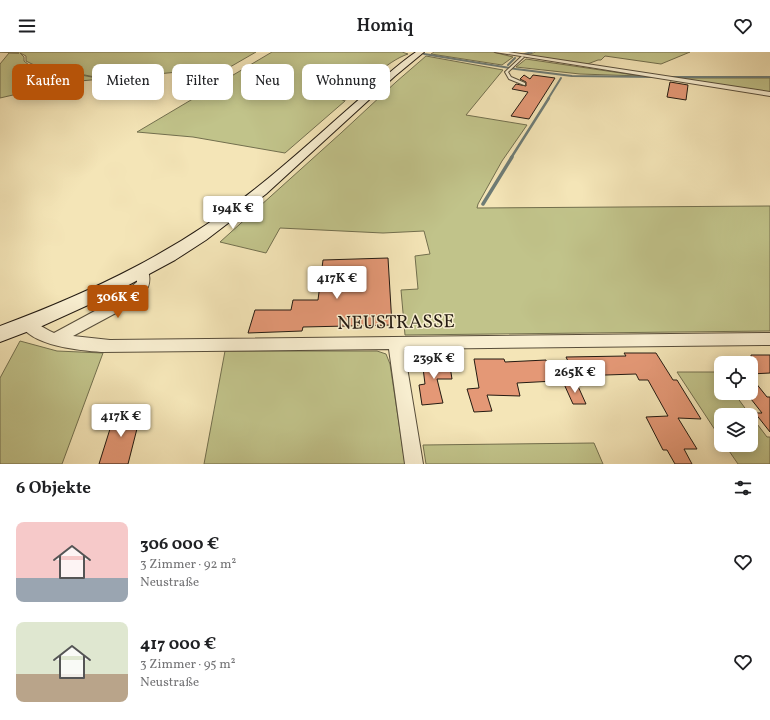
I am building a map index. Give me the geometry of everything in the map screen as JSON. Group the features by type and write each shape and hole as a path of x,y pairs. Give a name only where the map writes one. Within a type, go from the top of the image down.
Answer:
{"main road":[{"path":"0,334 78,304 143,272 205,234 243,205 396,71 421,52"}],"street":[{"path":"498,52 770,94"},
{"path":"55,339 122,303 143,284 143,272"},
{"name":"NEUSTRASSE","path":"27,324 31,329 55,339 110,346 770,340"},
{"path":"396,343 414,464"}],"lane":[{"path":"523,57 509,68 507,75 510,78 524,84"}],"green space":[{"path":"0,52 256,52 233,65 233,64 172,64 172,73 164,73 164,64 92,64 92,76 84,75 84,64 32,64 26,61 26,56 20,53 24,57 24,61 28,64 12,64 12,95 0,98 0,64 9,53 19,53"},
{"path":"272,52 402,52 408,54 389,64 302,64 302,100 345,101 285,153 193,137 137,132 191,100 233,100 233,75 241,70 241,100 294,100 294,64 252,64"},
{"path":"434,52 493,52 513,57 502,65 431,54"},
{"path":"536,52 690,52 661,64 605,56 601,60 585,65 523,56"},
{"path":"426,56 503,70 466,115 527,125 502,161 477,208 770,206 770,331 405,335 401,290 418,289 415,256 430,254 424,231 383,233 280,228 266,253 220,242 377,100 390,100 390,88"},
{"path":"526,59 641,76 580,74 516,67"},
{"path":"84,76 92,77 92,80 84,81"},
{"path":"671,78 770,78 770,93"},
{"path":"20,341 57,351 103,353 62,464 0,464 0,378"},
{"path":"225,351 377,351 386,354 390,364 405,464 204,464"},
{"path":"677,372 714,372 714,400 739,400 745,408 714,408 714,428"},
{"path":"758,425 767,437 770,437 770,464 738,464 730,452 758,452"},
{"path":"594,443 603,464 426,464 423,445"}],"building":[{"path":"524,75 530,79 533,75 555,78 529,119 511,116 528,92 512,89 516,84 526,86 526,82 520,79"},
{"path":"670,82 688,85 686,100 667,97"},
{"path":"388,258 392,325 303,327 302,331 248,333 255,310 291,310 293,300 318,300 323,260"},
{"path":"624,353 656,353 673,380 677,380 701,419 678,418 697,449 684,449 692,464 675,464 667,450 663,450 646,417 668,416 648,380 639,380 636,374 575,376 566,357 626,356"},
{"path":"770,355 770,373 758,374 758,356 751,356"},
{"path":"474,359 504,359 505,362 546,360 555,381 517,383 520,396 487,395 492,411 474,412 467,389 479,388"},
{"path":"422,360 449,360 452,379 437,379 443,403 422,405 419,385 425,384"},
{"path":"564,384 577,384 586,404 573,404"},
{"path":"758,386 767,397 770,397 770,432 758,417 758,413 762,413 752,400 758,400"},
{"path":"142,409 128,464 99,464 115,413"}],"waterway":[{"path":"521,55 532,52"},
{"path":"424,54 516,69 572,76 656,77"},
{"path":"508,65 515,58"},
{"path":"666,77 770,77"},
{"path":"548,99 561,78"},
{"path":"511,158 549,98"},
{"path":"483,204 512,157"}]}
